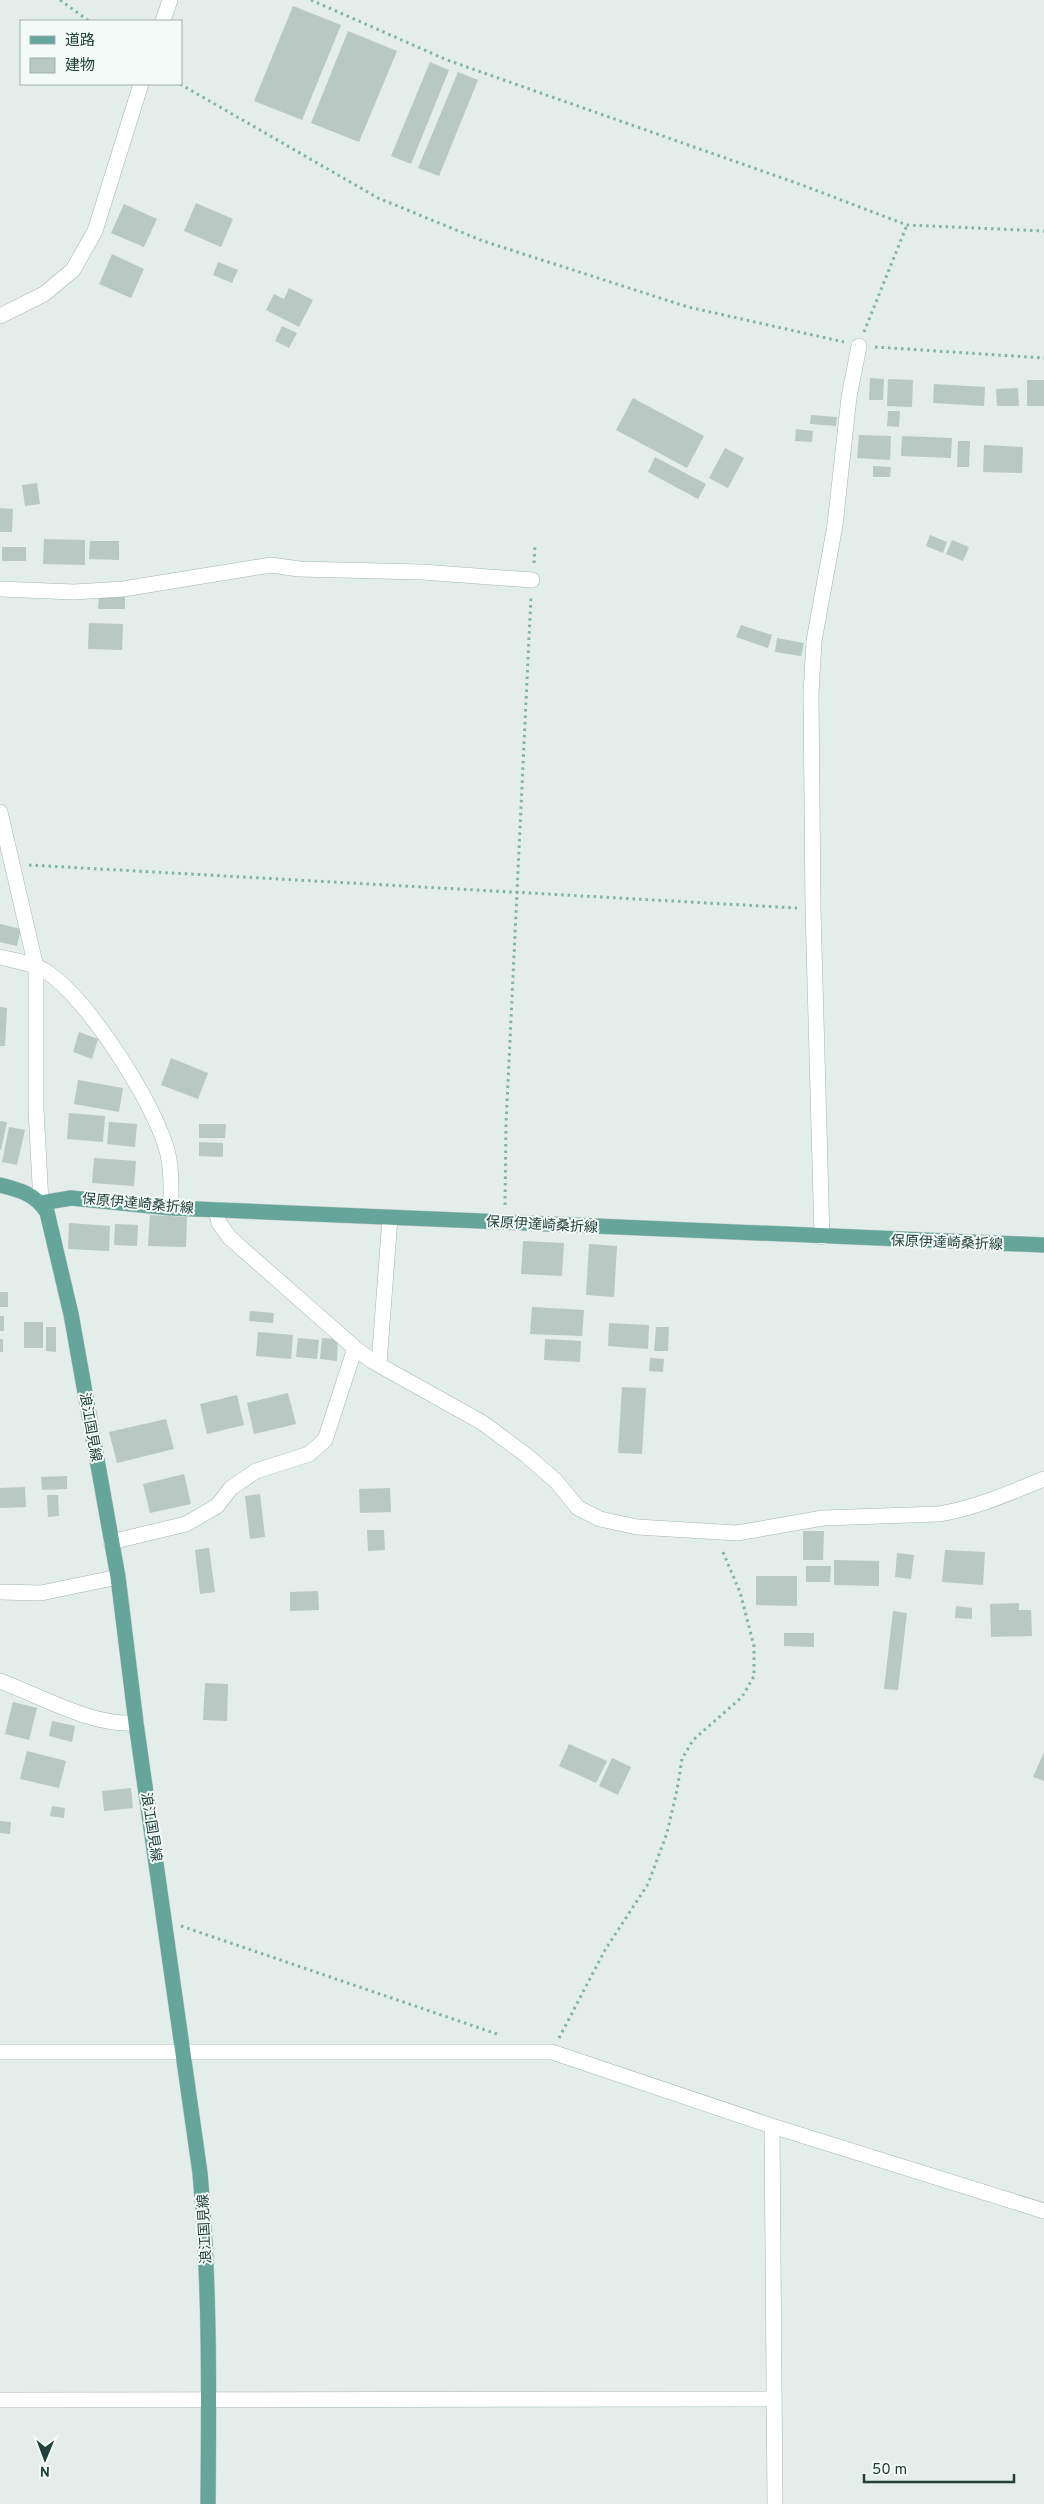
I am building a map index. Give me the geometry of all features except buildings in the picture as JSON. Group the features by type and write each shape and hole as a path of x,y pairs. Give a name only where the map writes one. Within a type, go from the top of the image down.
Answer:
{"main road":[{"path":"0,1185 27,1192 41,1203"},
{"name":"保原伊達崎桑折線","path":"41,1203 71,1198 171,1208 1044,1245"},
{"name":"浪江国見線","path":"41,1203 46,1212 71,1314 118,1577 136,1723 166,1921 182,2053 200,2173 204,2218 209,2400 208,2504"}],"street":[{"path":"163,20 170,0"},
{"path":"0,316 44,294 73,270 96,231 141,85"},
{"path":"822,1237 813,909 811,693 814,641 835,525 850,397 859,346"},
{"path":"0,589 74,592 123,589 271,565 299,569 422,572 532,580"},
{"path":"0,812 36,967 36,1109 41,1203"},
{"path":"0,957 47,972 88,1012 137,1087 158,1126 167,1148 171,1208"},
{"path":"216,1210 219,1223 230,1238 355,1348 379,1364 483,1423 526,1455 556,1481 578,1508 600,1519 638,1527 714,1533 761,1530 822,1518 939,1514 973,1507 1044,1480"},
{"path":"379,1364 390,1218"},
{"path":"111,1542 186,1524 217,1506 231,1488 256,1471 309,1454 325,1440 355,1348"},
{"path":"0,1592 41,1593 118,1577"},
{"path":"0,1681 66,1708 115,1723 136,1723"},
{"path":"0,2052 552,2052 772,2126 1044,2211"},
{"path":"772,2126 775,2504"},
{"path":"0,2400 773,2399"}],"path":[{"path":"60,0 88,20"},
{"path":"311,0 447,60 793,182 907,226 1044,231"},
{"path":"182,85 378,198 484,241 688,307 859,346 1044,358"},
{"path":"859,346 907,226"},
{"path":"504,1223 517,893 532,580 536,546"},
{"path":"13,864 813,909"},
{"path":"552,2052 605,1950 648,1884 667,1833 682,1759 694,1740 742,1697 754,1676 754,1646 740,1592 714,1533"},
{"path":"166,1921 505,2036"}]}
